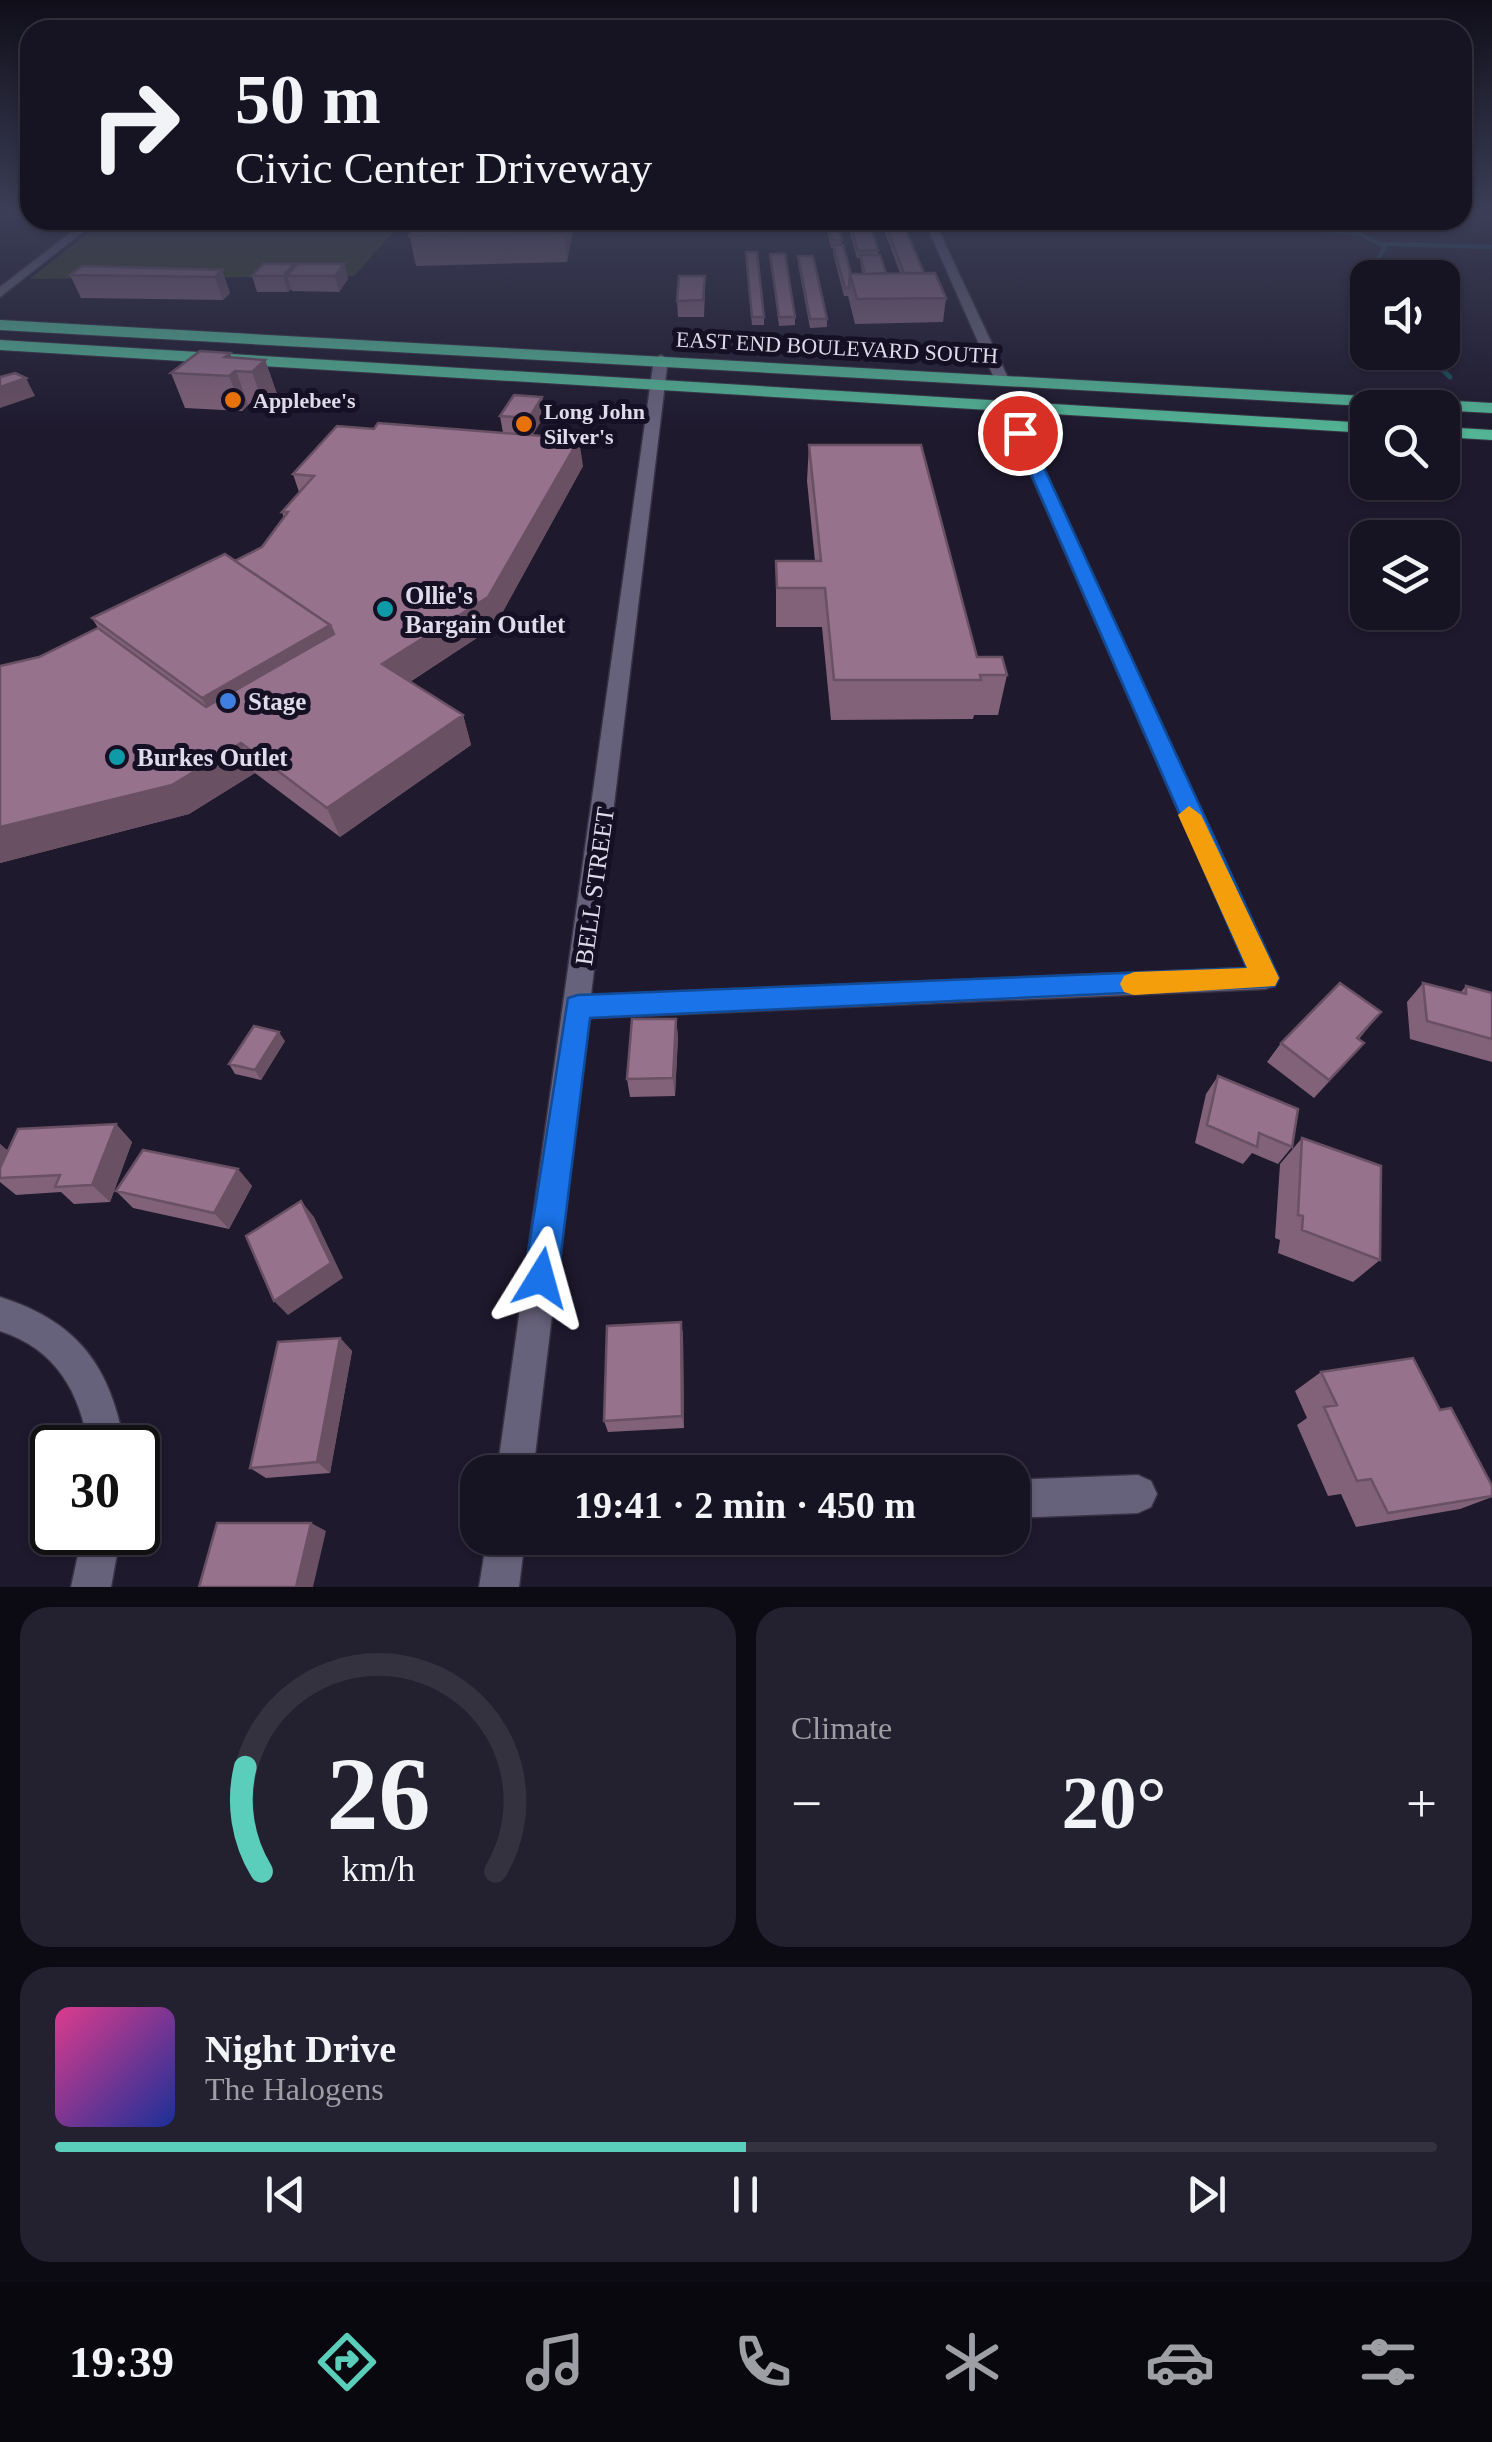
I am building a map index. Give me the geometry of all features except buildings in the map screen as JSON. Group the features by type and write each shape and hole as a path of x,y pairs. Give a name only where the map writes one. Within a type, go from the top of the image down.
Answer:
{"highway":[{"name":"EAST END BOULEVARD SOUTH","path":"0,325 1492,408"},
{"name":"EAST END BOULEVARD SOUTH","path":"0,348 1350,427"},
{"path":"1302,398 1315,425"},
{"path":"1460,433 1492,435"}],"street":[{"path":"959,285 1002,380"},
{"name":"BELL STREET","path":"517,1455 661,359"},
{"path":"578,1007 1265,978 1008,406"},
{"path":"0,1314 49,1333 68,1350 93,1389 104,1425"},
{"path":"1030,1497 1138,1494"},
{"path":"90,1587 97,1555"},
{"path":"499,1587 504,1555"}],"waterway":[{"path":"1443,370 1450,377"}],"slow traffic":[{"path":"1134,984 1265,978 1189,815"}],"place":[{"name":"Applebee's","path":"233,400"},
{"name":"Long John Silver's","path":"524,424"},
{"name":"Ollie's Bargain Outlet","path":"385,609"},
{"name":"Stage","path":"228,701"},
{"name":"Burkes Outlet","path":"117,757"}],"route":[{"path":"541,1278 578,1007 1265,978 1020,433"}]}
